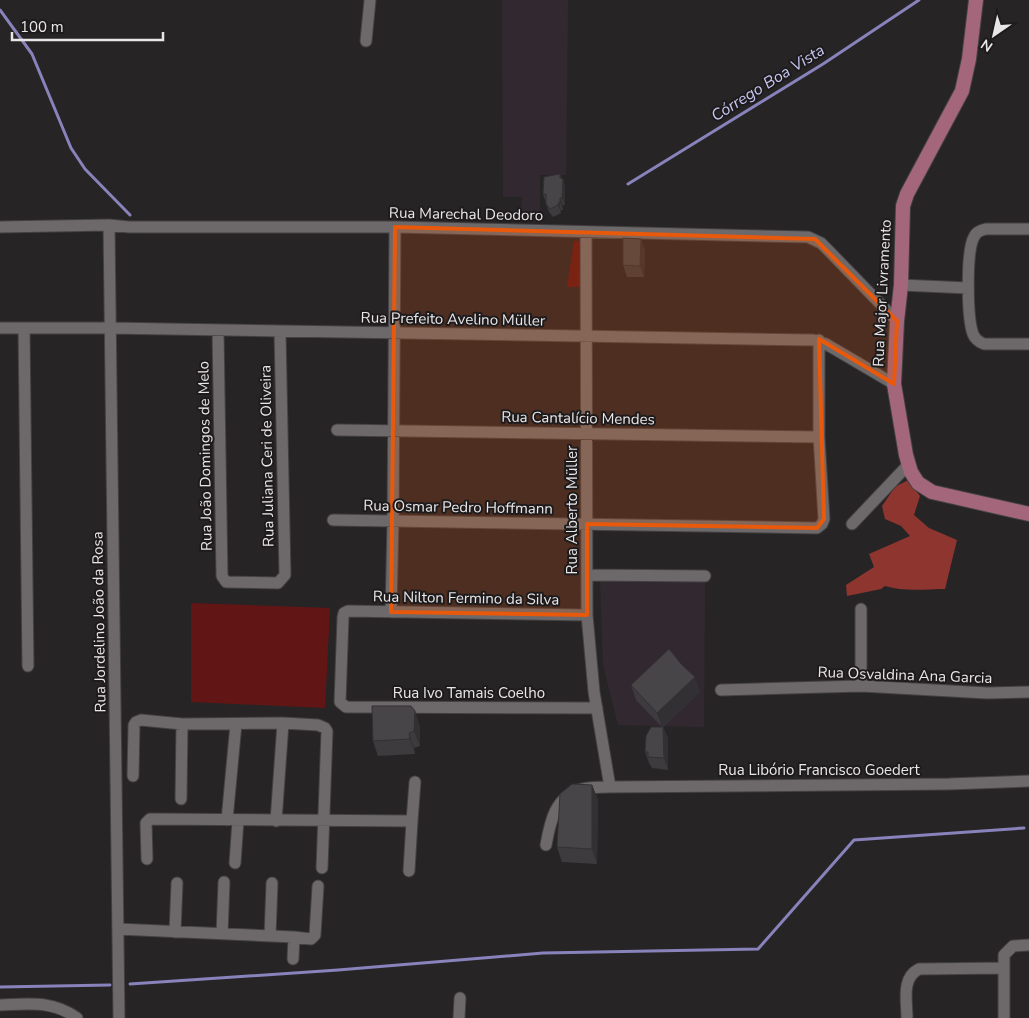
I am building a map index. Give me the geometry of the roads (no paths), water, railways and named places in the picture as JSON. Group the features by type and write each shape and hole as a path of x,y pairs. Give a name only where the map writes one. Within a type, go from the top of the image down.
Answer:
{"main road":[{"name":"Rua Major Livramento","path":"976,0 969,59 962,91 907,194 903,206 901,285 894,384 908,465 913,478 918,483 932,492 1029,514"}],"street":[{"path":"366,42 370,0"},
{"name":"Rua Jordelino João da Rosa","path":"109,225 122,858 118,928 119,1018"},
{"name":"Rua Marechal Deodoro","path":"0,226 395,227 808,237 821,243 897,321"},
{"path":"391,612 395,227"},
{"path":"1029,229 980,230 974,236 970,245 968,288 973,335 978,341 984,344 1029,344"},
{"name":"Rua Alberto Müller","path":"586,232 587,575 590,662 610,787"},
{"path":"901,285 968,288"},
{"name":"Rua Prefeito Avelino Müller","path":"0,328 110,328 819,340 894,384"},
{"path":"24,328 28,666"},
{"name":"Rua João Domingos de Melo","path":"218,331 222,576 226,582 278,583 282,579"},
{"name":"Rua Juliana Ceri de Oliveira","path":"280,332 284,575 282,579"},
{"path":"819,340 819,437"},
{"name":"Rua Cantalício Mendes","path":"337,430 819,437"},
{"name":"Rua Osmar Pedro Hoffmann","path":"333,520 817,528 824,519 819,437"},
{"path":"852,524 908,465"},
{"path":"587,575 705,576"},
{"path":"860,686 861,609"},
{"name":"Rua Nilton Fermino da Silva","path":"342,705 340,702 344,613 348,611 588,615"},
{"name":"Rua Osvaldina Ana Garcia","path":"721,690 860,686 987,693 1029,692"},
{"name":"Rua Ivo Tamais Coelho","path":"342,705 346,707 596,708"},
{"path":"133,776 134,725 141,720 182,724 283,723 318,725 327,731 322,868"},
{"path":"276,821 283,723"},
{"path":"181,800 182,724"},
{"path":"235,863 232,820 236,724"},
{"path":"409,871 415,782"},
{"name":"Rua Libório Francisco Goedert","path":"546,845 550,820 556,807 565,798 581,789 610,787 1029,782"},
{"path":"147,859 146,823 150,819 412,821"},
{"path":"222,934 224,882"},
{"path":"175,932 177,883"},
{"path":"270,936 272,883"},
{"path":"118,928 311,938 315,935 318,886"},
{"path":"293,959 294,937"},
{"path":"1004,1018 1004,955 1013,946 1029,945"},
{"path":"907,1018 906,985 913,972 920,969 1003,968"},
{"path":"459,1018 460,998"},
{"path":"0,1004 54,1005 77,1018"}],"waterway":[{"name":"Córrego Boa Vista","path":"628,184 823,64 919,0"},
{"name":"Córrego Boa Vista","path":"0,10 32,54 71,148 85,169 130,215"},
{"path":"130,984 338,970 543,953 758,949 854,840 1024,828"},
{"path":"0,987 110,985"}]}
